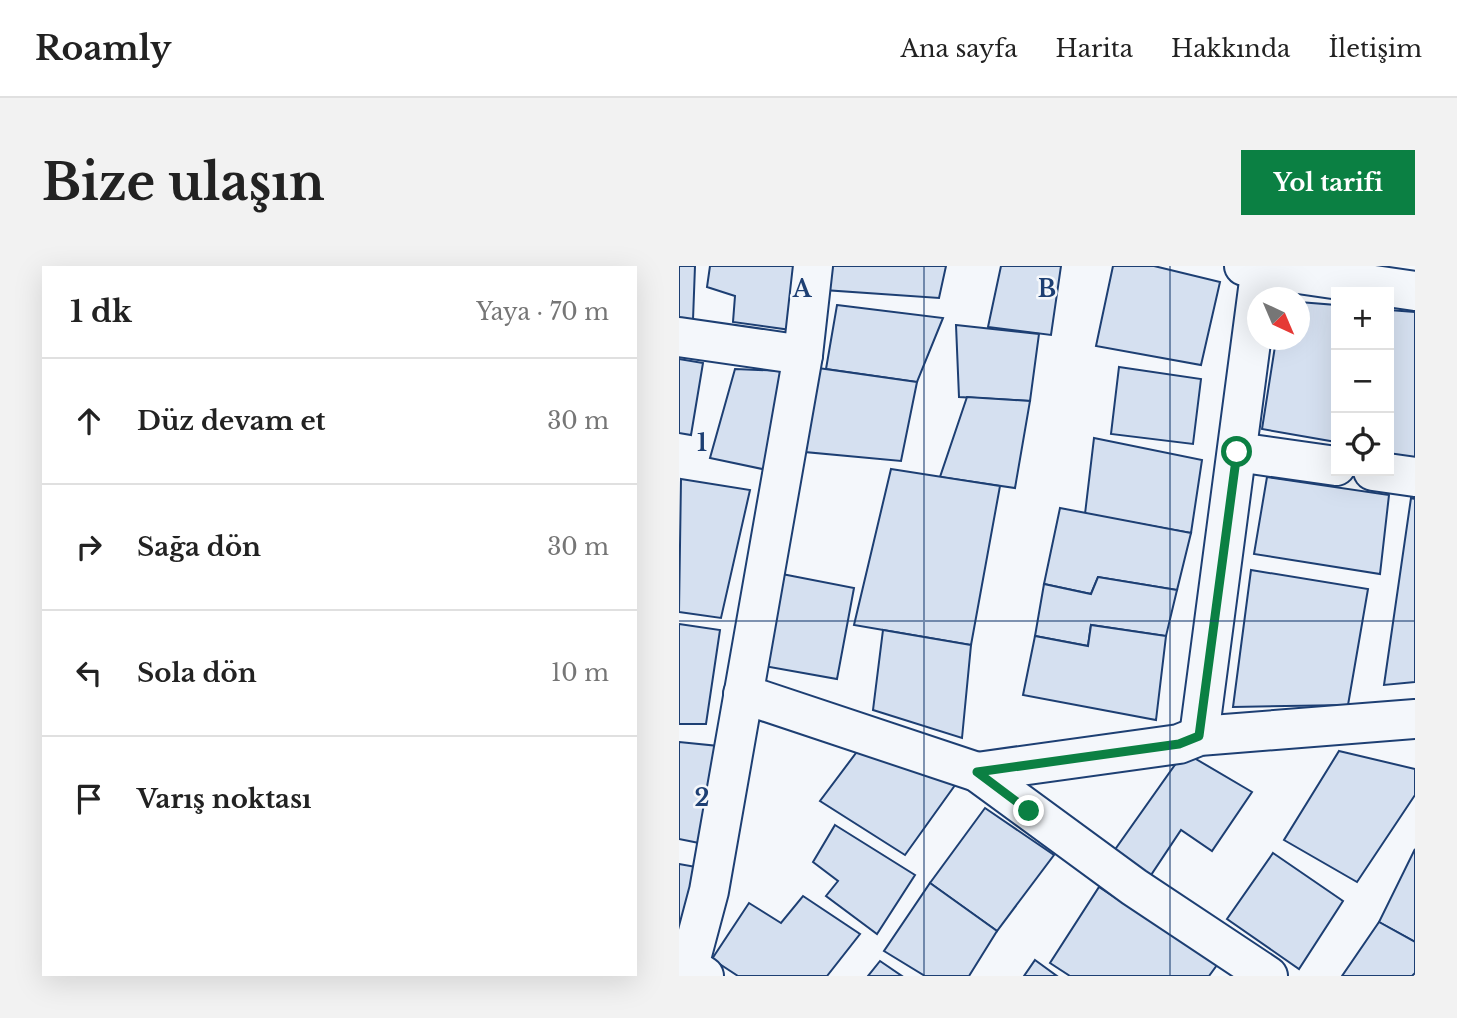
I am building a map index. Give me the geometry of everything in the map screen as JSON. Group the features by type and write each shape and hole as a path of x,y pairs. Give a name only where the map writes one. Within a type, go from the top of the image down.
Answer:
{"street":[{"path":"691,969 709,891 803,355 813,266"},
{"path":"1199,736 1237,452 1255,267 1415,291"},
{"path":"679,337 803,355"},
{"path":"1237,452 1331,465"},
{"path":"1394,474 1415,477"},
{"path":"743,694 977,772 1134,887 1268,976"},
{"path":"977,772 1179,744 1199,736 1415,719"}],"building":[{"path":"679,266 695,266 693,320 679,319"},
{"path":"710,266 797,266 791,330 733,322 735,296 707,287"},
{"path":"828,266 946,266 939,298 824,290"},
{"path":"1001,266 1061,266 1051,335 988,327"},
{"path":"1113,266 1154,266 1220,282 1201,365 1096,346"},
{"path":"1310,303 1331,305 1331,441 1262,429 1274,350 1310,350"},
{"path":"837,305 943,318 917,382 826,369"},
{"path":"1394,310 1415,312 1415,462 1394,460"},
{"path":"956,325 1039,334 1030,401 959,397"},
{"path":"679,359 703,363 691,435 679,433"},
{"path":"811,367 917,382 901,461 805,452"},
{"path":"1119,367 1201,379 1193,444 1111,434"},
{"path":"735,369 786,371 767,470 710,458"},
{"path":"967,397 1030,401 1015,488 940,477"},
{"path":"1094,438 1202,460 1191,533 1085,514"},
{"path":"891,469 1000,486 971,645 854,625"},
{"path":"1267,477 1389,495 1380,574 1254,554"},
{"path":"681,479 750,490 721,618 679,612"},
{"path":"1411,498 1415,499 1415,682 1384,685"},
{"path":"1060,508 1191,533 1177,590 1098,577 1091,594 1044,584"},
{"path":"1251,570 1368,589 1348,705 1233,707"},
{"path":"782,574 854,588 837,679 764,666"},
{"path":"1098,577 1177,590 1166,636 1091,625 1088,646 1035,636 1044,584 1091,594"},
{"path":"679,624 720,630 706,724 679,724"},
{"path":"1091,625 1166,636 1156,720 1023,695 1035,636 1088,646"},
{"path":"883,630 971,645 962,738 873,710"},
{"path":"679,742 728,747 709,845 679,839"},
{"path":"862,745 958,781 905,855 820,801"},
{"path":"1339,751 1415,769 1415,795 1357,882 1284,840"},
{"path":"1184,752 1252,792 1212,851 1181,830 1151,875 1114,851"},
{"path":"985,808 1054,855 997,931 930,883"},
{"path":"835,825 915,875 877,934 826,896 838,881 813,862"},
{"path":"1415,849 1415,942 1379,922"},
{"path":"1273,853 1343,901 1299,969 1227,919"},
{"path":"679,864 696,867 679,929"},
{"path":"930,883 997,931 969,976 925,976 884,951"},
{"path":"1099,887 1217,965 1209,976 1070,976 1050,963"},
{"path":"803,896 860,934 827,976 738,976 712,959 749,903 781,923"},
{"path":"1379,922 1415,942 1415,973 1412,976 1342,976"},
{"path":"1035,960 1057,976 1024,976"},
{"path":"880,961 902,976 868,976"}],"route":[{"path":"1029,811 977,772 1179,744 1199,736 1237,452"}]}
